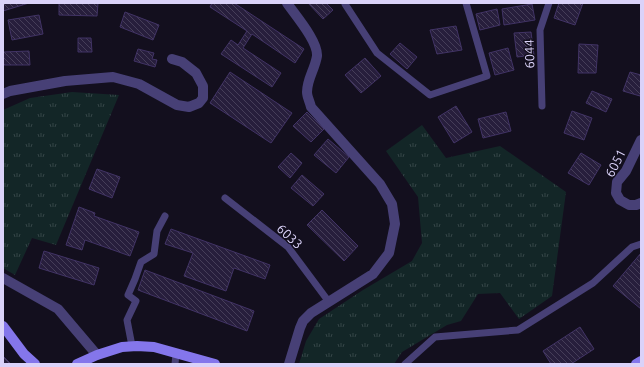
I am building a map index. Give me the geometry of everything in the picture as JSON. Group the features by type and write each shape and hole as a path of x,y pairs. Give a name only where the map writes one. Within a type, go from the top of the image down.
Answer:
{"street":[{"path":"286,3 311,36 317,54 307,93 311,107 380,184 392,204 395,224 389,253 373,274 311,313 303,321 289,364"},
{"path":"3,94 10,91 65,81 113,76 139,84 177,105 189,107 199,104 202,98 203,86 196,73 182,62 172,59"},
{"name":"6051","path":"641,140 626,171 617,182 616,193 620,200 629,205 641,203"},
{"path":"3,278 58,309 97,355"},
{"path":"3,326 24,354 35,364"},
{"path":"77,364 97,355 122,347 132,346 154,347 215,364"},
{"path":"636,364 641,361"}],"lane":[{"path":"345,4 377,53 430,95 487,76 466,3"},
{"name":"6044","path":"542,106 540,30 549,3"},
{"name":"6033","path":"224,198 288,247 329,302"},
{"path":"132,346 127,320 136,301 128,295 141,262 154,254 157,231 166,216"},
{"path":"405,364 435,337 518,330 593,283 632,247 641,244"},
{"path":"176,354 176,364"}],"green space":[{"path":"72,92 119,95 56,245 32,238 15,275 3,268 3,110 30,98"},
{"path":"422,125 446,158 500,146 566,192 552,296 519,319 500,293 478,294 461,321 447,325 402,352 394,364 299,364 306,341 319,319 363,290 412,261 422,243 418,197 386,151"}],"building":[{"path":"3,3 29,3 3,11"},
{"path":"59,3 98,3 97,16 59,15"},
{"path":"212,3 234,3 304,49 295,63 252,34 243,48 281,73 272,87 221,54 231,40 238,45 247,31 210,7"},
{"path":"308,3 326,3 333,10 323,19"},
{"path":"559,3 583,3 575,25 554,18"},
{"path":"532,4 535,20 504,25 502,9"},
{"path":"497,9 500,25 480,30 476,14"},
{"path":"125,12 159,25 153,40 120,27"},
{"path":"39,15 43,34 12,40 8,20"},
{"path":"456,26 462,50 437,54 430,30"},
{"path":"531,32 534,55 517,57 514,33"},
{"path":"78,38 91,38 92,52 78,52"},
{"path":"400,43 417,57 407,69 390,54"},
{"path":"579,44 598,45 596,73 578,73"},
{"path":"508,48 514,70 495,75 489,53"},
{"path":"138,49 154,53 152,59 157,60 155,67 134,61"},
{"path":"29,51 30,65 3,65 3,52"},
{"path":"365,58 381,76 361,93 345,75"},
{"path":"230,72 292,113 271,143 210,103"},
{"path":"630,72 641,75 640,96 623,91"},
{"path":"592,91 612,99 606,112 586,103"},
{"path":"456,106 472,132 454,143 438,117"},
{"path":"572,111 592,118 584,140 564,133"},
{"path":"307,112 324,129 311,142 293,126"},
{"path":"506,112 511,131 483,138 478,119"},
{"path":"328,139 349,157 336,173 314,155"},
{"path":"291,153 302,163 290,178 278,167"},
{"path":"581,153 601,165 589,185 568,173"},
{"path":"97,169 120,177 112,198 89,189"},
{"path":"302,175 324,194 313,206 291,188"},
{"path":"79,207 95,213 94,216 139,232 130,256 85,240 82,250 66,245"},
{"path":"322,210 358,246 344,261 307,225"},
{"path":"171,229 270,265 265,279 234,268 226,291 184,276 193,253 165,244"},
{"path":"44,251 99,268 94,285 39,268"},
{"path":"641,253 641,309 613,286"},
{"path":"145,270 254,311 247,331 138,290"},
{"path":"580,327 594,349 571,364 551,364 543,351"},
{"path":"3,356 11,364 3,364"}]}
